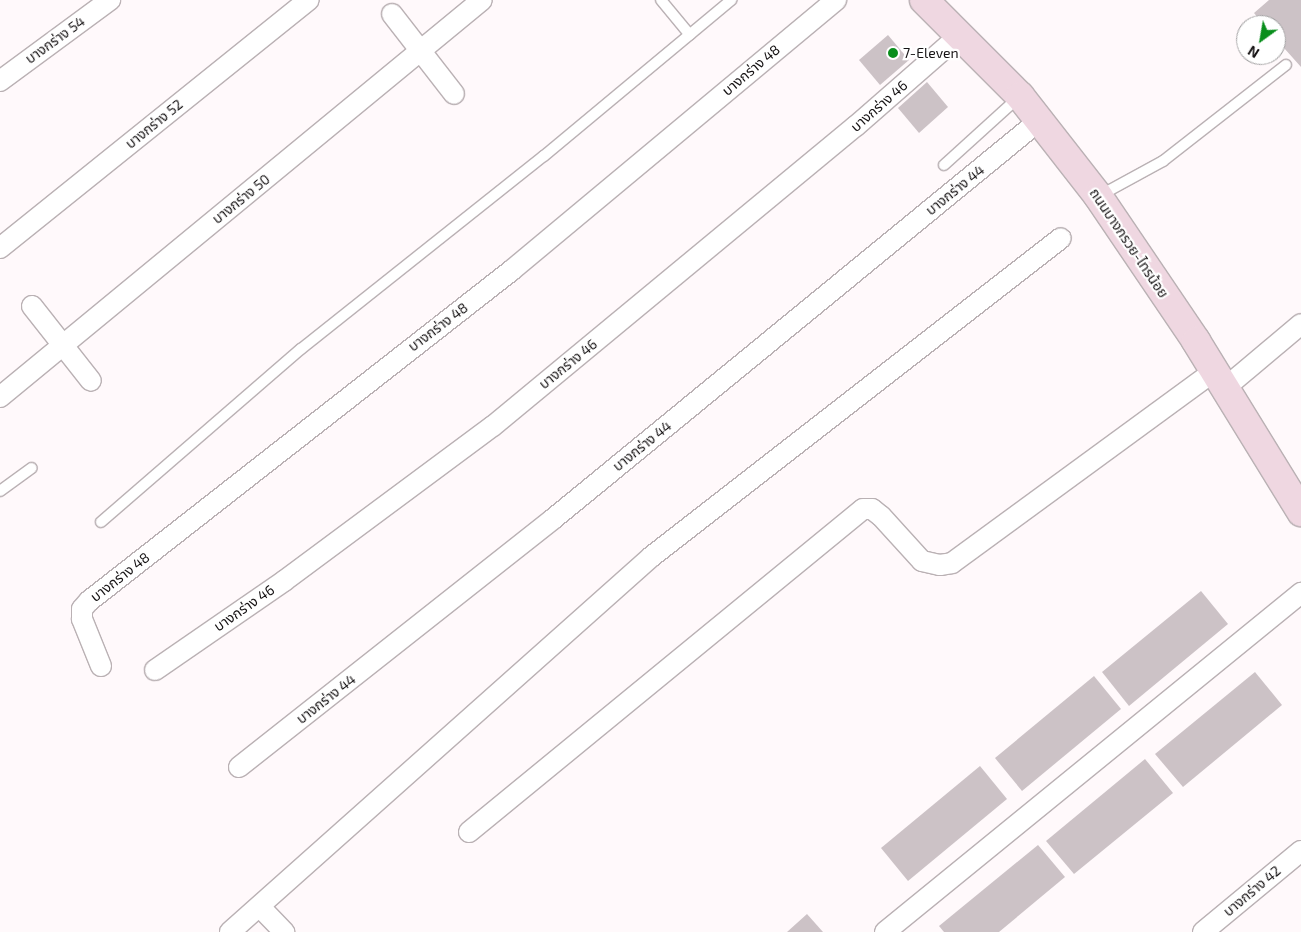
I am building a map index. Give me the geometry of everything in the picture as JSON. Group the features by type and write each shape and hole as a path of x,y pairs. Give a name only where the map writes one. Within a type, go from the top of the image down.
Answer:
{"main road":[{"name":"ถนนบางกรวย-ไทรน้อย","path":"924,0 961,34 1020,96 1098,196 1219,380 1301,512"}],"street":[{"name":"บางกร่าง 54","path":"2,77 110,0"},
{"name":"บางกร่าง 52","path":"0,248 309,0"},
{"name":"บางกร่าง 50","path":"0,397 482,0"},
{"name":"บางกร่าง 48","path":"101,666 82,618 82,609 89,601 512,270 836,0"},
{"path":"392,14 454,94"},
{"name":"บางกร่าง 46","path":"155,670 284,581 493,426 834,144 961,34"},
{"name":"บางกร่าง 44","path":"239,767 553,519 1040,120"},
{"path":"230,932 652,557 1061,238"},
{"path":"32,306 91,382"},
{"path":"470,832 863,509 872,509 881,516 922,561 940,565 952,563 1301,324"},
{"path":"885,932 1301,593"},
{"name":"บางกร่าง 42","path":"1203,932 1301,850"},
{"path":"260,907 284,932"}],"lane":[{"path":"661,0 690,35"},
{"path":"101,522 302,349 731,0"},
{"path":"1098,196 1163,161 1286,65"},
{"path":"944,164 1020,96"},
{"path":"0,491 32,468"}],"building":[{"path":"1269,0 1301,0 1301,67 1286,50 1286,15 1256,15 1254,13"},
{"path":"888,35 909,60 880,85 859,60"},
{"path":"927,82 948,107 919,133 898,108"},
{"path":"1201,591 1228,624 1129,706 1102,672"},
{"path":"1255,672 1282,705 1183,787 1155,754"},
{"path":"1094,676 1121,709 1022,791 995,758"},
{"path":"1145,759 1173,793 1074,874 1046,841"},
{"path":"980,766 1007,799 908,881 881,848"},
{"path":"1038,845 1065,877 999,932 944,932 939,926"},
{"path":"807,914 823,932 787,932"}],"place":[{"name":"7-Eleven","path":"893,53"}]}
